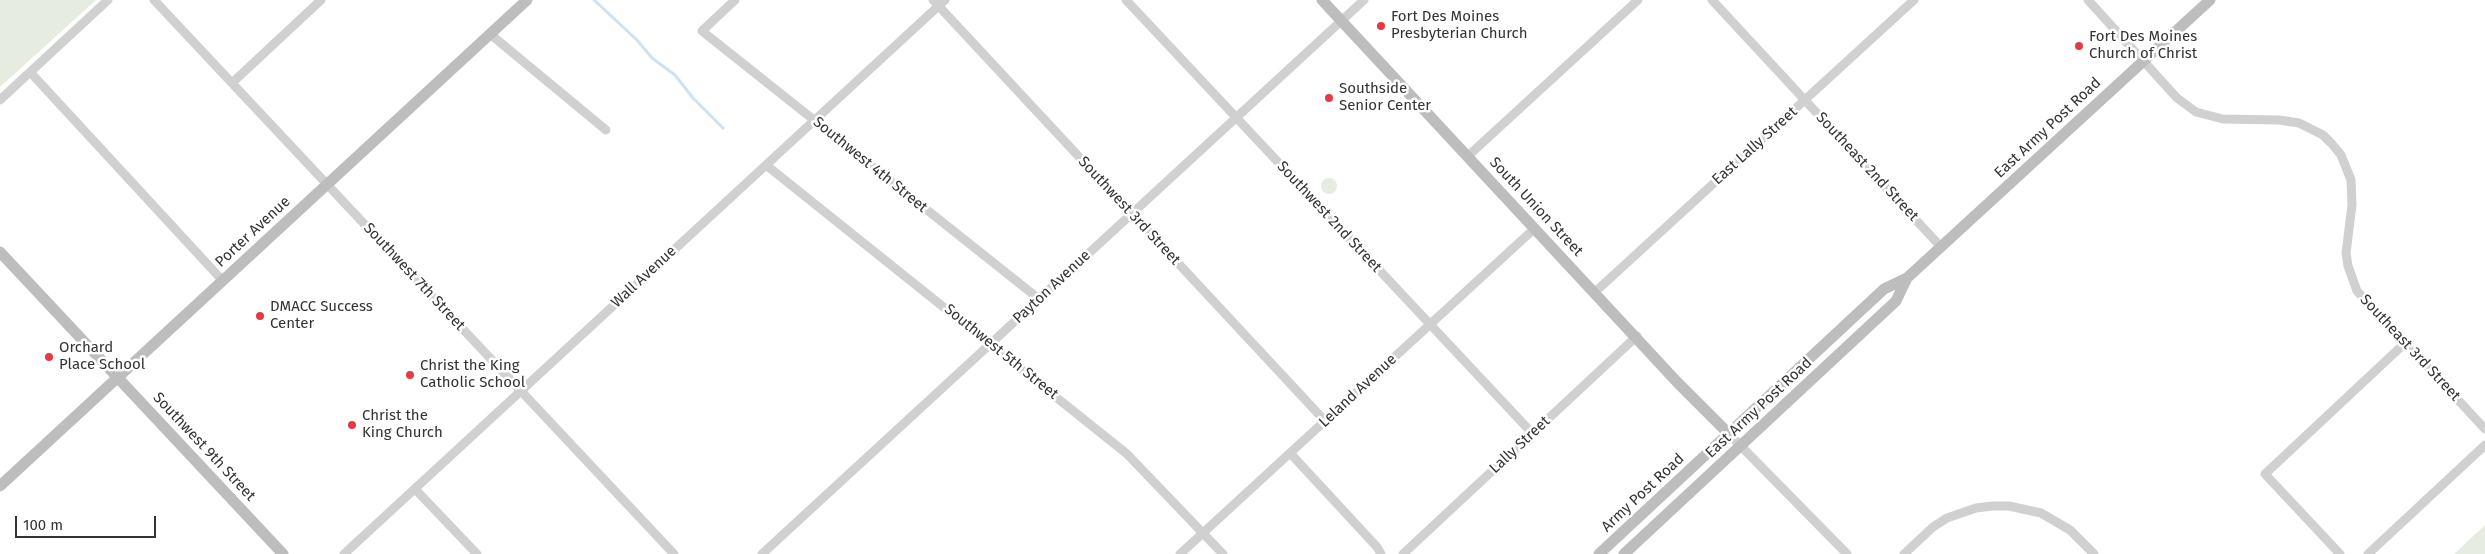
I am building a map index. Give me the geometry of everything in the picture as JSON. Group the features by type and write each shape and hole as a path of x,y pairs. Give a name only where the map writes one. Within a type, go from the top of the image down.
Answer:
{"main road":[{"name":"Porter Avenue","path":"0,486 527,0"},
{"name":"South Union Street","path":"1322,0 1596,292 1677,382 1729,434"},
{"name":"East Army Post Road","path":"1729,434 1884,289 1908,278 2210,0"},
{"name":"Southwest 9th Street","path":"0,252 283,554"},
{"name":"East Army Post Road","path":"1624,554 1896,301 1908,278"},
{"name":"Army Post Road","path":"1599,554 1729,434"}],"street":[{"path":"0,100 108,0"},
{"name":"Southwest 7th Street","path":"154,0 674,554"},
{"path":"232,83 322,0"},
{"name":"Southwest 4th Street","path":"735,0 702,31 1039,299"},
{"name":"Southwest 2nd Street","path":"1126,0 1532,434"},
{"name":"Payton Avenue","path":"762,554 1364,0"},
{"path":"1468,156 1638,0"},
{"name":"Southeast 2nd Street","path":"1712,0 1941,247"},
{"name":"East Lally Street","path":"1596,292 1914,0"},
{"name":"Southeast 3rd Street","path":"2088,0 2176,98 2196,112 2223,119 2279,120 2299,123 2323,135 2332,144 2344,161 2351,180 2352,205 2346,252 2352,279 2366,302 2485,429"},
{"name":"Wall Avenue","path":"344,554 766,165 939,2"},
{"name":"Southwest 3rd Street","path":"939,2 1325,421"},
{"path":"490,34 606,130"},
{"path":"30,72 223,281"},
{"name":"Southwest 5th Street","path":"766,165 1127,454 1223,554"},
{"name":"Leland Avenue","path":"1180,554 1535,228"},
{"name":"Lally Street","path":"1403,554 1636,336"},
{"path":"2340,554 2265,474 2405,343"},
{"path":"1729,434 1847,554"},
{"path":"2368,554 2485,444"},
{"path":"1290,453 1377,547 1381,554"},
{"path":"415,488 477,554"},
{"path":"1904,554 1933,527 1947,518 1976,508 1992,506 2009,506 2041,513 2070,530 2094,554"}],"shaded area":[{"path":"0,0 96,0 0,87"},
{"path":"1329,178 1335,180 1337,186 1335,192 1329,194 1323,192 1321,186 1323,180"},
{"path":"2485,525 2485,554 2454,554"}],"waterway":[{"path":"594,0 637,40 652,58 675,75 693,98 723,128"}],"place":[{"name":"Fort Des Moines Presbyterian Church","path":"1381,26"},
{"name":"Fort Des Moines Church of Christ","path":"2079,46"},
{"name":"Southside Senior Center","path":"1329,98"},
{"name":"DMACC Success Center","path":"260,316"},
{"name":"Orchard Place School","path":"49,357"},
{"name":"Christ the King Catholic School","path":"410,375"},
{"name":"Christ the King Church","path":"352,425"}]}
